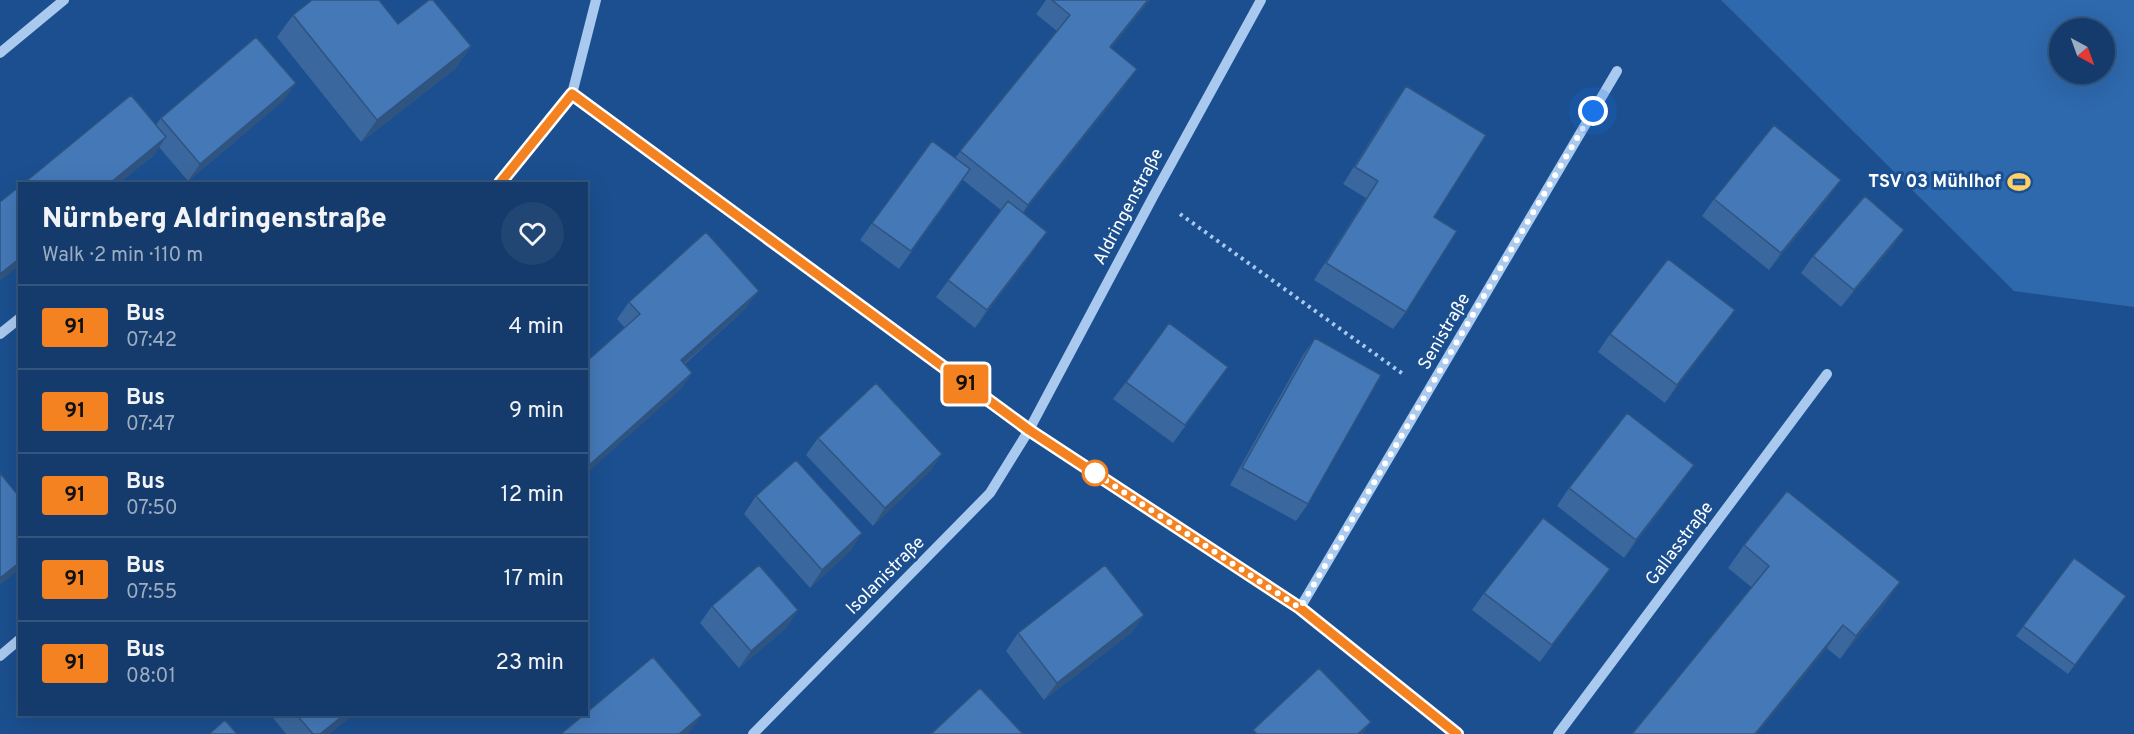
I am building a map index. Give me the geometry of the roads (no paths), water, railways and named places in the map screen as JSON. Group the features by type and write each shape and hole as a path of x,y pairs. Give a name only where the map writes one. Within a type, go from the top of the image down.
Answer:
{"street":[{"path":"0,53 64,0"},
{"path":"501,182 572,94 596,0"},
{"name":"Aldringenstraße","path":"1029,430 1261,0"},
{"name":"Senistraße","path":"1300,608 1617,71"},
{"path":"572,94 1029,430 1300,608 1450,732"},
{"path":"0,334 18,320"},
{"name":"Gallasstraße","path":"1558,734 1827,374"},
{"name":"Isolanistraße","path":"753,734 990,494 1029,430"},
{"path":"0,656 18,641"}],"place":[{"name":"TSV 03 Mühlhof","path":"2019,182"}]}
